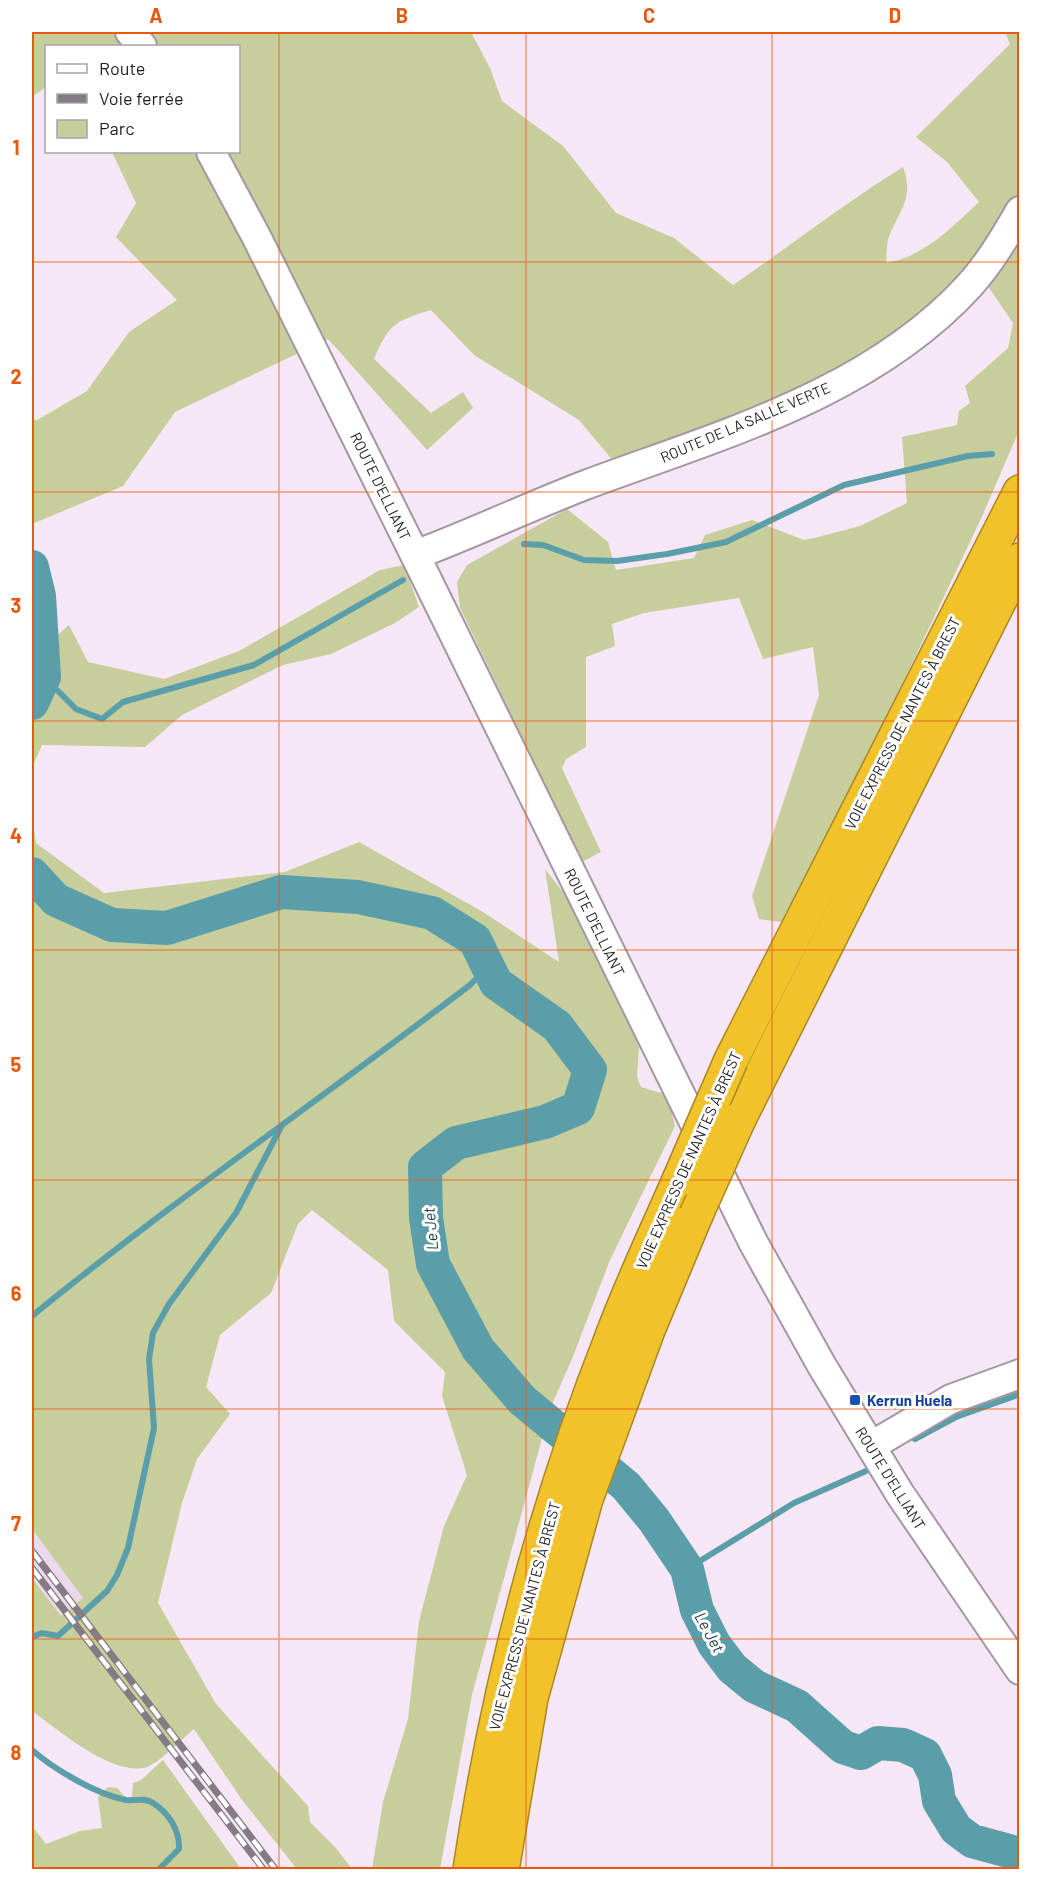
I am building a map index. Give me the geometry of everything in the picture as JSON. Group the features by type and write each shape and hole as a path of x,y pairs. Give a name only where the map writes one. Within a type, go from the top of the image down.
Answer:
{"highway":[{"name":"VOIE EXPRESS DE NANTES À BREST","path":"470,1869 484,1778 500,1699 561,1478 611,1338 731,1060 1020,492"},
{"name":"VOIE EXPRESS DE NANTES À BREST","path":"502,1869 531,1698 586,1499 628,1382 696,1215 739,1119 1020,560"}],"street":[{"path":"130,32 141,45"},
{"name":"ROUTE D'ELLIANT","path":"213,153 416,555 753,1242 822,1366 900,1494 1020,1670"},
{"name":"ROUTE DE LA SALLE VERTE","path":"416,555 586,485 738,428 862,371 919,331 968,287 1007,234 1020,211"},
{"path":"871,1446 951,1399 1020,1374"}],"shaded area":[{"path":"32,1530 84,1597 61,1616 32,1578"}],"green space":[{"path":"32,32 471,32 490,68 502,101 563,146 616,213 674,238 733,285 903,167 907,195 889,237 886,263 900,260 925,248 948,231 979,202 947,162 916,137 1010,44 1005,32 1019,32 1019,431 980,521 857,779 781,922 759,919 752,896 819,695 813,647 763,659 739,598 644,613 612,624 615,646 586,657 586,747 566,759 562,768 601,852 582,862 460,608 457,582 467,565 567,509 608,542 616,570 694,558 705,535 752,520 804,540 860,526 907,503 902,437 957,425 959,411 970,403 965,386 1008,348 1013,323 987,285 806,393 614,462 579,420 474,355 431,310 409,317 395,325 384,338 374,359 431,413 463,392 473,408 427,450 328,339 175,412 123,486 32,524 32,419 37,420 87,391 129,332 177,300 116,237 136,203 112,153 240,153 240,45 45,45 45,88 32,97"},
{"path":"404,565 419,607 395,623 331,654 283,665 182,715 145,747 42,745 32,768 32,658 69,625 88,662 164,679 239,651 380,570"},
{"path":"32,818 36,843 104,893 285,872 359,842 483,912 559,962 545,869 578,911 639,1047 637,1077 641,1087 668,1095 675,1126 610,1260 550,1409 472,1695 440,1869 372,1869 383,1802 408,1719 419,1621 444,1526 467,1475 442,1396 445,1372 394,1321 388,1270 312,1210 298,1224 271,1293 220,1335 206,1387 230,1414 197,1459 182,1503 158,1603 216,1704 308,1806 310,1822 335,1847 352,1869 297,1869 242,1800 194,1729 152,1765 134,1768 103,1759 86,1750 32,1711 32,1578 61,1616 83,1598 32,1529"},
{"path":"163,1760 241,1869 32,1869 32,1826 46,1844 80,1831 102,1828 98,1797 108,1787 117,1788 126,1798 132,1797 133,1783 141,1780"}],"waterway":[{"path":"524,544 543,545 584,560 617,561 667,554 726,542 844,485 968,456 992,454"},
{"name":"Le Jet","path":"32,567 39,596 44,677 32,703"},
{"path":"44,677 76,709 102,719 123,702 254,665 403,580"},
{"name":"Le Jet","path":"32,874 56,900 112,925 167,928 281,892 358,897 432,913 475,940 496,983 557,1026 590,1070 578,1108 545,1122 456,1143 425,1167 426,1218 433,1264 478,1349 522,1400 626,1486 654,1520 687,1569 697,1610 714,1644 732,1668 754,1686 797,1706 843,1747 861,1753 878,1743 903,1745 925,1755 935,1775 939,1801 956,1829 972,1841 1020,1854"},
{"path":"32,1316 140,1231 470,985 488,967"},
{"path":"32,1637 42,1633 58,1636 107,1591 117,1575 128,1548 154,1428 149,1359 153,1333 169,1304 236,1213 281,1127"},
{"path":"915,1439 956,1417 1020,1394"},
{"path":"687,1569 794,1503 866,1471"},
{"path":"32,1750 64,1773 89,1787 126,1800 150,1801 159,1807 175,1829 179,1849 158,1870"}],"railway":[{"path":"32,1551 276,1870"},
{"path":"32,1568 264,1870"}],"place":[{"name":"Kerrun Huela","path":"855,1400"}]}
